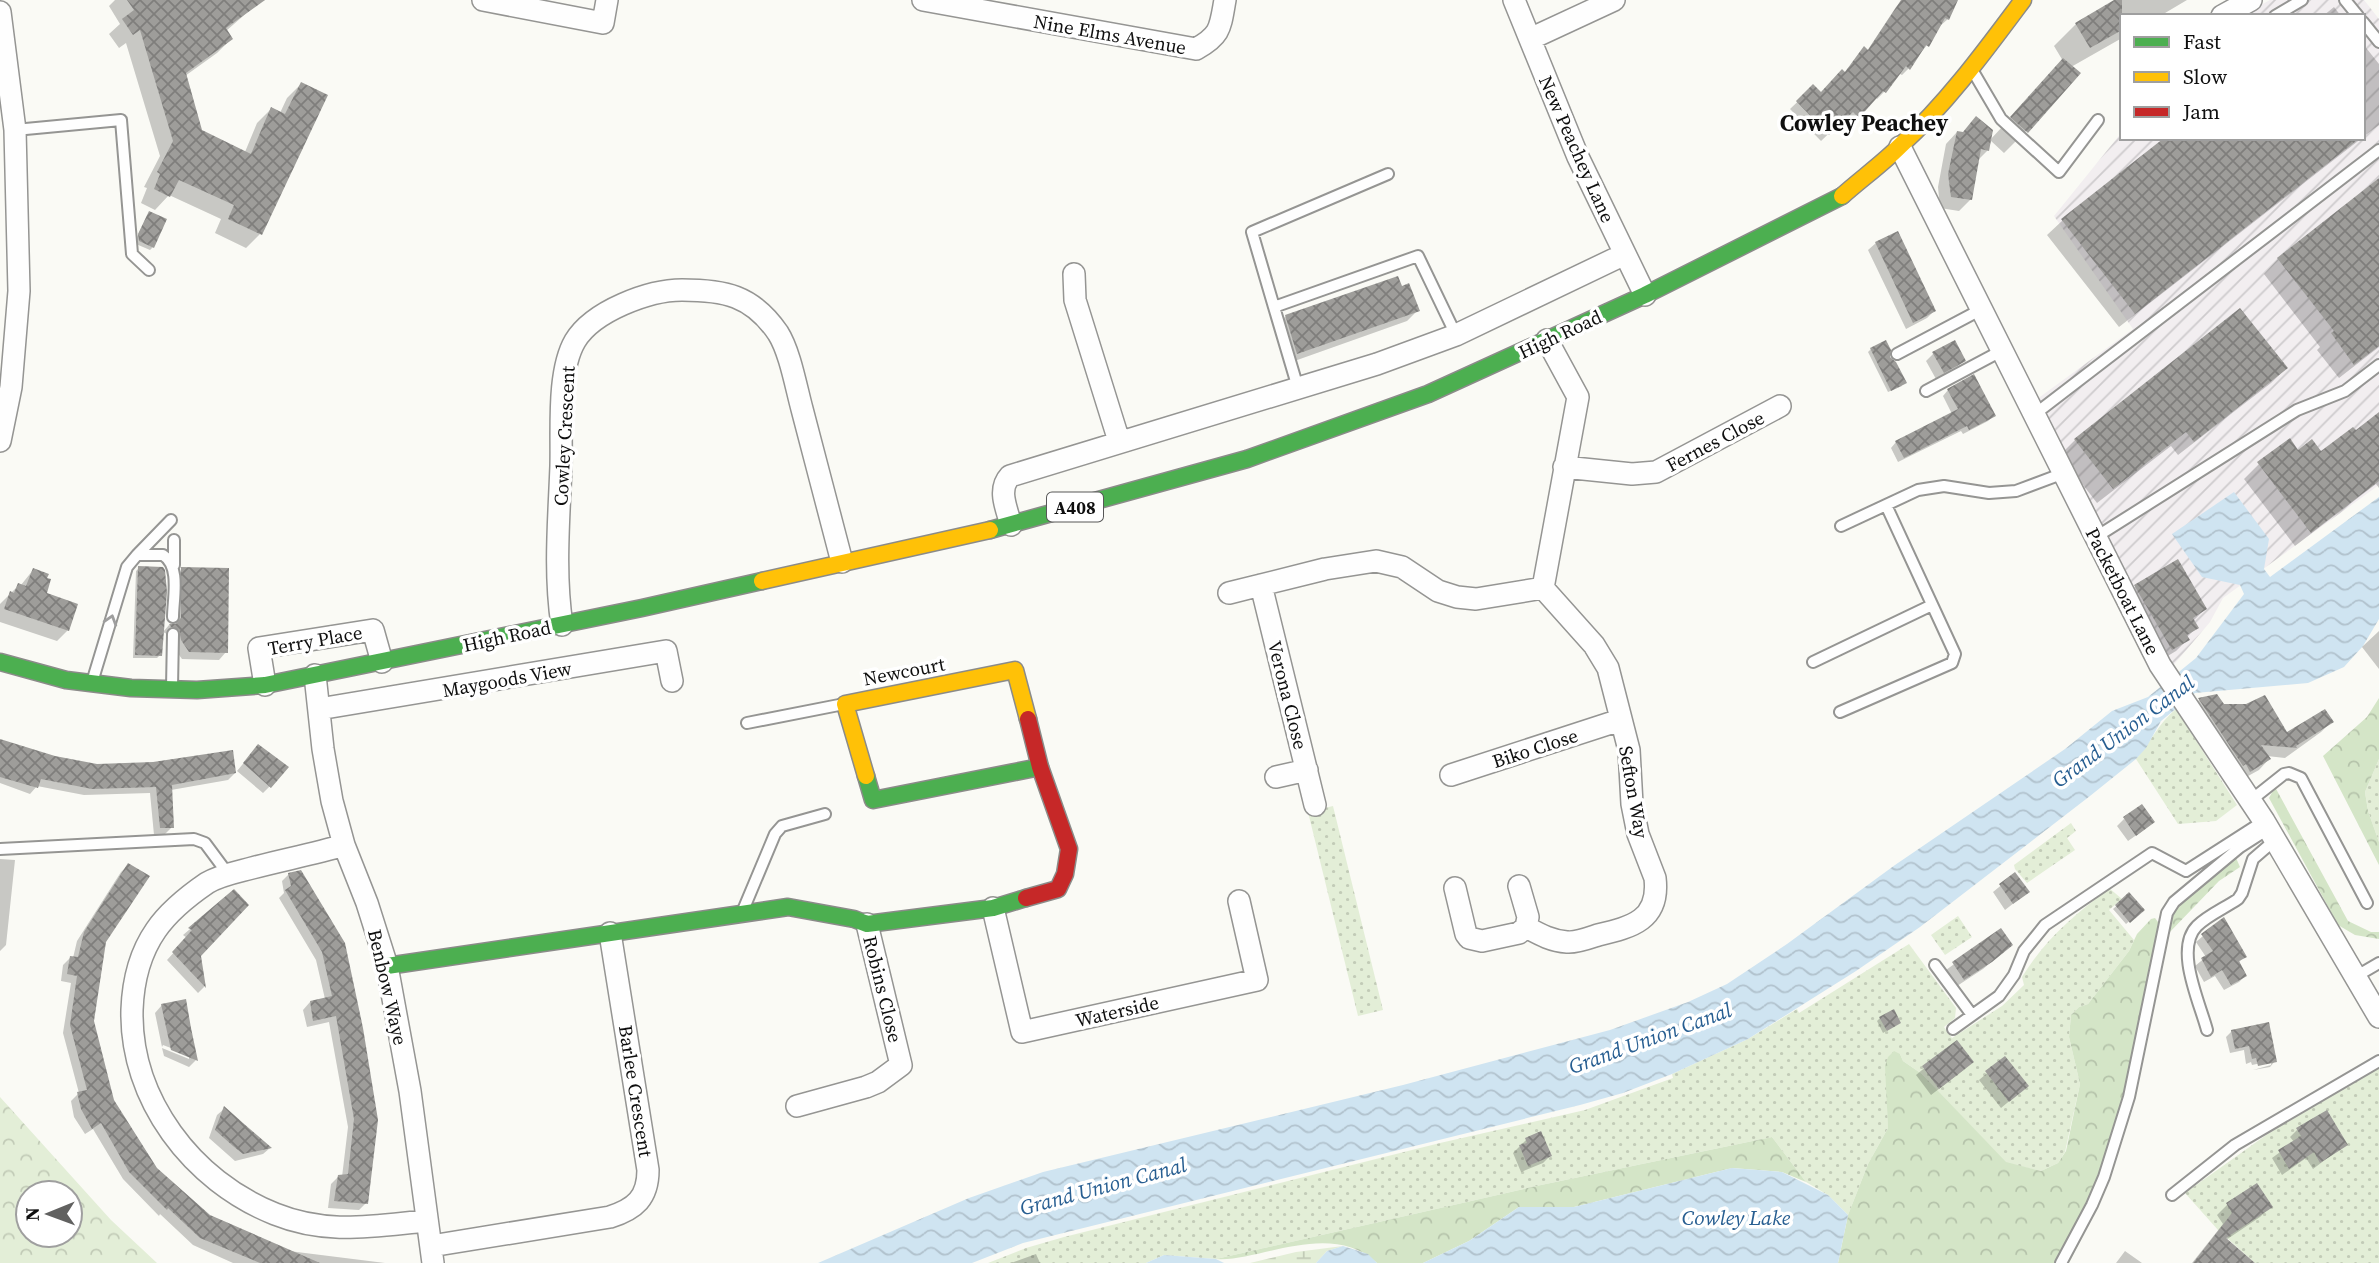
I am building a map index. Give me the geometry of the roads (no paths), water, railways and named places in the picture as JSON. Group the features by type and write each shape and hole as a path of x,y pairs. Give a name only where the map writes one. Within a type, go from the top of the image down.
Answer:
{"main road":[{"name":"High Road","path":"0,662 91,685 172,692 215,691 265,685 562,625 1011,525 1247,459 1428,394 1645,295 1838,199 1900,147 1937,108 2023,0"},
{"name":"Newcourt","path":"867,924 993,908 1058,889 1065,874 1069,849 1040,767 1015,670 845,704 873,800 1040,767"},
{"path":"387,966 788,907 854,919 867,924"}],"street":[{"path":"483,0 603,23 607,0"},
{"name":"Nine Elms Avenue","path":"923,0 1196,50 1213,39 1221,25 1225,0"},
{"name":"New Peachey Lane","path":"1514,0 1578,157 1645,295"},
{"path":"1530,39 1614,0"},
{"path":"2225,14 2251,0"},
{"path":"0,12 15,130 19,291 11,387 0,441"},
{"name":"Packetboat Lane","path":"1900,147 2160,665 2269,830 2379,1017"},
{"path":"1011,525 1003,492 1004,483 1010,476 1377,364 1456,335 1625,254"},
{"path":"1074,274 1075,300 1119,441"},
{"name":"Cowley Crescent","path":"562,625 557,592 563,398 569,358 575,340 586,327 622,304 647,295 672,290 719,291 757,309 779,335 795,384 842,562"},
{"path":"1229,593 1325,569 1376,561 1402,567 1438,591 1457,597 1476,599 1543,588 1578,397 1547,340"},
{"name":"Fernes Close","path":"1564,467 1632,474 1656,472 1780,406"},
{"name":"Verona Close","path":"1261,585 1315,805"},
{"name":"Sefton Way","path":"1535,933 1569,943 1630,928 1642,920 1652,908 1656,892 1655,878 1637,834 1632,804 1629,750 1608,668 1594,645 1543,588"},
{"name":"Terry Place","path":"265,685 259,648 373,630 382,662"},
{"name":"Maygoods View","path":"319,709 666,651 672,681"},
{"name":"Benbow Waye","path":"316,675 327,782 344,845 367,903 387,966 410,1091 432,1254"},
{"name":"Biko Close","path":"1451,775 1620,720"},
{"path":"1276,777 1307,770"},
{"path":"344,845 209,881 168,915 147,946 139,962 135,980 131,1031 137,1063 164,1123 187,1153 213,1179 272,1213 325,1228 349,1229 426,1221"},
{"path":"1455,888 1466,934 1469,938 1482,940 1518,933 1535,933 1520,886"},
{"name":"Waterside","path":"993,908 1022,1032 1261,979 1238,897"},
{"name":"Robins Close","path":"797,1106 866,1087 878,1082 901,1065 867,924"},
{"name":"Barlee Crescent","path":"432,1254 610,1217 632,1208 646,1188 649,1170 610,933"}],"lane":[{"path":"2278,14 2302,0"},
{"path":"2345,0 2356,14"},
{"path":"2365,24 2379,41"},
{"path":"1971,68 2001,119 2059,172 2098,120"},
{"path":"15,130 121,120 132,254 149,270"},
{"path":"2035,414 2379,150"},
{"path":"1298,388 1252,232 1388,174"},
{"path":"1274,307 1418,256 1456,335"},
{"path":"1897,354 1982,309"},
{"path":"1926,391 2003,350"},
{"path":"2096,537 2297,410 2346,391 2379,365"},
{"path":"1841,526 1918,490 1944,486 1989,493 2016,491 2064,473"},
{"path":"1840,712 1952,663 1955,654 1886,505"},
{"path":"91,685 113,595 136,555 171,520"},
{"path":"173,617 174,540"},
{"path":"136,555 163,555 171,561 174,571"},
{"path":"1813,662 1932,605"},
{"path":"172,692 173,634"},
{"path":"747,723 845,704"},
{"path":"2250,801 2284,774 2289,772 2301,778 2367,903"},
{"path":"742,914 775,834 782,826 825,814"},
{"path":"1953,1029 1999,996 2014,975 2024,951 2045,925 2152,853 2186,871 2269,830"},
{"path":"2207,1030 2188,962 2190,936 2199,924 2238,899 2253,859 2269,830"},
{"path":"2062,1263 2100,1186 2125,1110 2147,1017 2167,913 2174,902 2240,847 2269,830"},
{"path":"0,849 194,839 205,843 228,874"},
{"path":"2355,976 2379,963"},
{"path":"1935,965 1972,1015"},
{"path":"2172,1195 2235,1145 2379,1061"}],"water":[{"name":"Grand Union Canal","path":"2234,492 2269,539 2264,569 2270,577 2379,497 2379,619 2363,646 2344,667 2308,683 2195,693 2161,721 2146,748 2136,759 2090,796 1920,927 1748,1039 1623,1093 1023,1243 972,1263 818,1263 969,1198 1043,1172 1403,1085 1610,1030 1688,1002 1727,984 2065,749 2112,711 2148,697 2196,658 2244,594 2240,585 2202,577 2172,534"},
{"name":"Cowley Lake","path":"1732,1168 1782,1172 1828,1195 1848,1215 1838,1263 1423,1263 1469,1241 1519,1207 1574,1207"},
{"path":"1343,1246 1368,1254 1377,1263 1316,1263 1327,1251"},
{"path":"1164,1255 1216,1259 1224,1263 1146,1263"}],"district":[{"name":"Cowley Peachey","path":"1864,123"}]}
